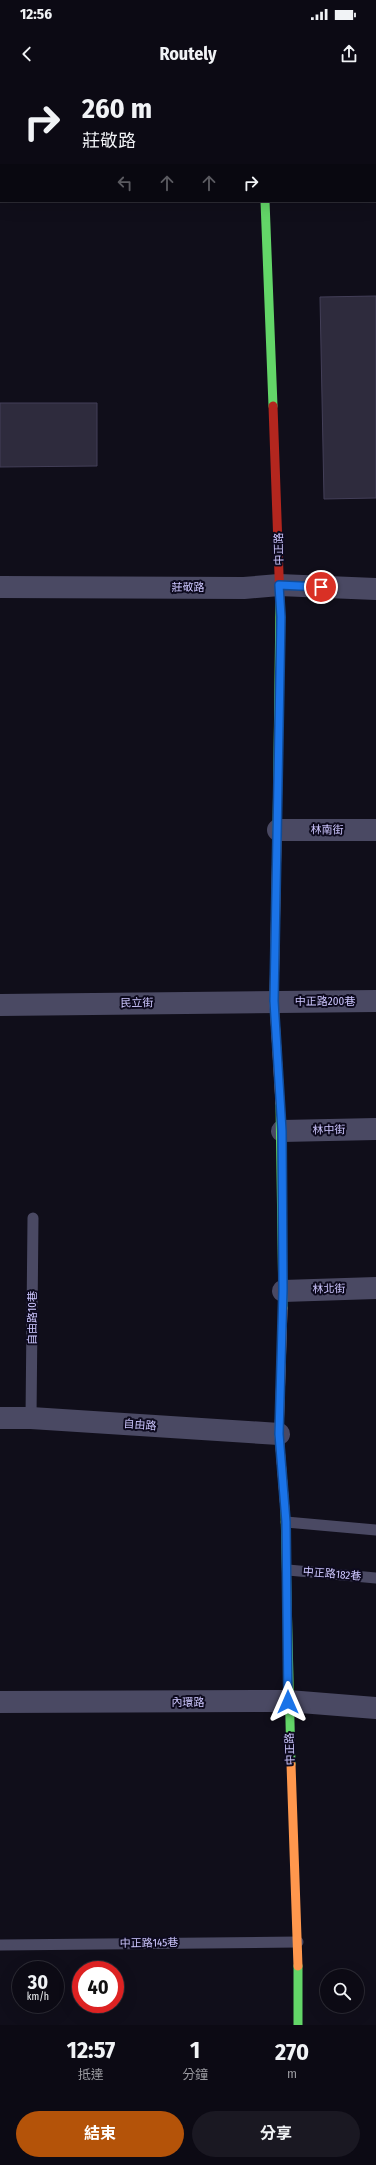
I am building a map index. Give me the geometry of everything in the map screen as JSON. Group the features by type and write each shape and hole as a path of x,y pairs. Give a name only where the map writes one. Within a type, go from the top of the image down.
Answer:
{"street":[{"name":"中正路","path":"265,202 281,617 274,1001 282,1131 283,1290 279,1434 288,1570 288,1702 298,1942 298,2025"},
{"name":"莊敬路","path":"0,587 244,588 279,585 376,589"},
{"name":"林南街","path":"278,830 376,830"},
{"name":"中正路200巷","path":"274,1001 376,1001"},
{"name":"民立街","path":"0,1005 274,1001"},
{"name":"林中街","path":"282,1131 376,1129"},
{"name":"林北街","path":"283,1290 376,1288"},
{"name":"自由路","path":"0,1418 31,1418 279,1434"},
{"name":"內環路","path":"0,1702 288,1702 376,1708"}],"lane":[{"name":"自由路10巷","path":"31,1418 33,1218"},
{"path":"286,1522 376,1530"},
{"name":"中正路182巷","path":"288,1570 376,1578"},
{"name":"中正路145巷","path":"0,1945 298,1942"}],"building":[{"path":"376,296 376,498 324,499 320,297"},
{"path":"0,403 97,403 97,466 0,467"}],"traffic: fast":[{"path":"265,202 273,406"},
{"path":"277,837 280,602"},
{"path":"280,1103 283,1308"},
{"path":"285,1510 291,1764"},
{"path":"298,1966 298,2025"}],"traffic: slow":[{"path":"277,837 274,1001 280,1103"},
{"path":"283,1308 279,1434 285,1510"},
{"path":"291,1764 298,1966"}],"traffic: jam":[{"path":"273,406 280,602"}],"route":[{"path":"288,1702 288,1570 279,1434 283,1290 282,1131 274,1001 281,617 279,585 321,587"}]}
